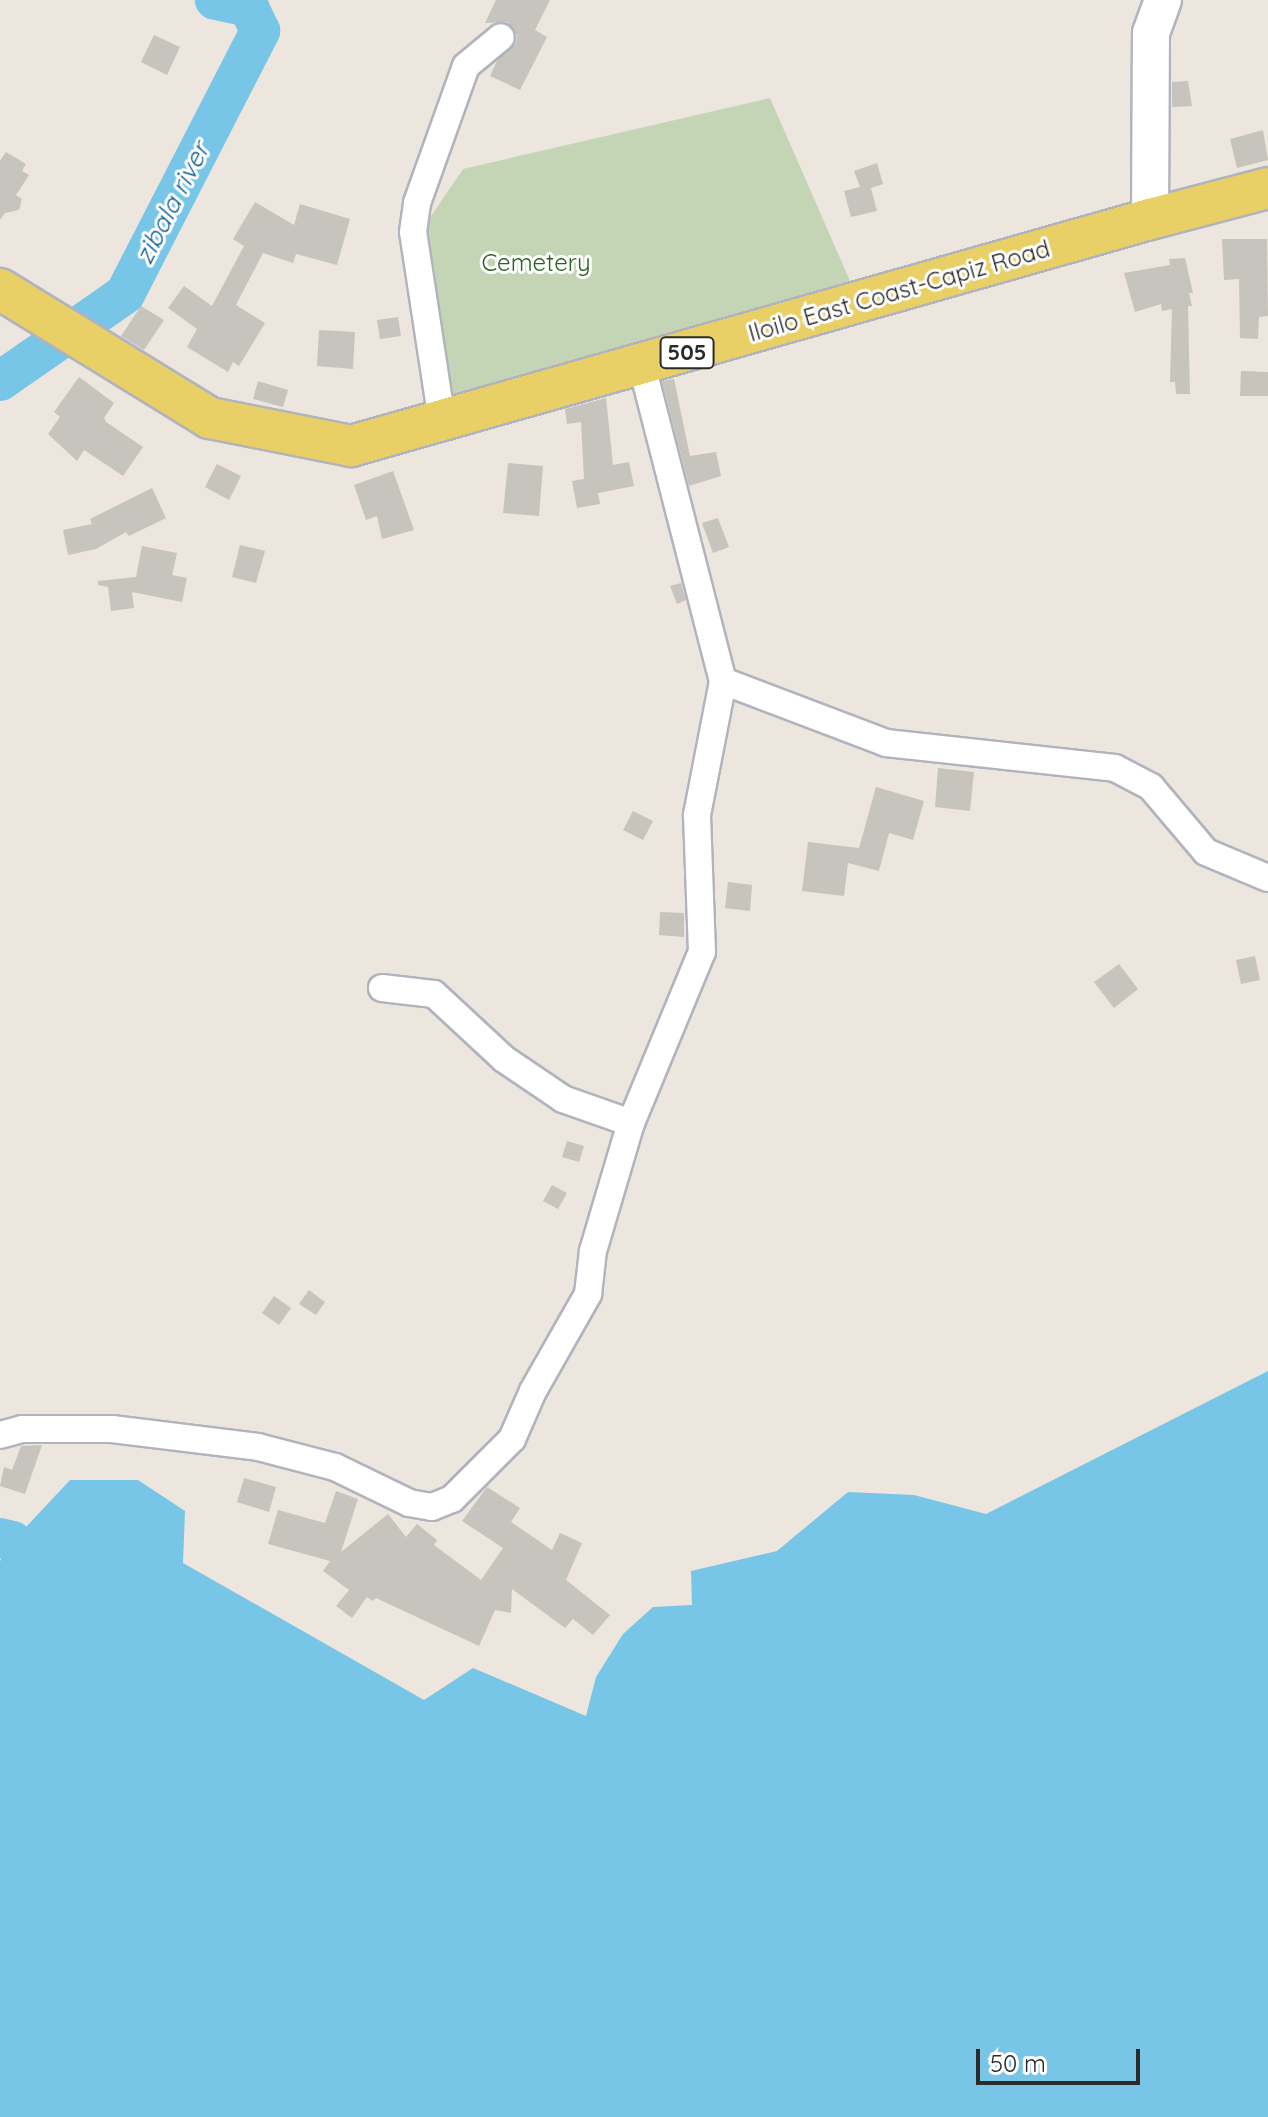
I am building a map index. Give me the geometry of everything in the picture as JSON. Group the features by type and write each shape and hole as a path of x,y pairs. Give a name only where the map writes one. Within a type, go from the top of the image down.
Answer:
{"main road":[{"name":"Iloilo East Coast-Capiz Road","path":"11,296 210,418 351,446 1268,188"}],"street":[{"path":"1150,219 1151,33 1163,0"},
{"path":"442,421 413,232 417,203 466,66 501,37"},
{"path":"0,1435 22,1429 112,1429 258,1447 335,1467 409,1503 432,1507 452,1499 512,1439 533,1391 588,1294 593,1251 631,1123 702,952 697,815 723,681 642,366"},
{"path":"723,681 886,743 1115,768 1151,787 1206,852 1268,878"},
{"path":"382,988 434,994 504,1059 563,1099 631,1123"}],"green space":[{"name":"Cemetery","path":"770,98 850,281 446,402 421,231 463,169"}],"water":[{"path":"1268,1371 1268,2117 0,2117 0,1561 13,1541 70,1480 138,1480 185,1511 183,1563 424,1700 473,1668 586,1716 596,1677 623,1634 653,1607 692,1605 691,1571 777,1551 848,1492 914,1495 986,1514"}],"building":[{"path":"496,0 550,0 535,30 547,37 520,90 490,76 497,61 516,43 517,35 507,22 485,23"},
{"path":"154,35 180,47 167,75 141,62"},
{"path":"1188,81 1192,106 1172,107 1172,82"},
{"path":"1263,130 1268,160 1237,168 1230,139"},
{"path":"6,152 26,164 22,171 29,175 16,195 22,199 19,210 5,213 0,220 0,161"},
{"path":"877,163 883,184 871,188 877,211 851,217 844,191 860,187 854,171"},
{"path":"255,202 294,225 300,204 350,219 337,265 296,254 293,263 263,253 236,305 265,323 239,366 233,362 228,372 187,347 197,329 168,308 184,286 212,306 244,246 233,239"},
{"path":"1222,239 1267,239 1268,316 1259,317 1258,339 1240,338 1239,279 1224,280"},
{"path":"1185,258 1193,293 1189,293 1192,306 1188,306 1190,394 1176,394 1175,382 1170,382 1172,309 1162,311 1161,304 1135,312 1124,273 1170,265 1169,259"},
{"path":"141,306 164,320 144,350 121,336"},
{"path":"398,317 401,336 380,339 377,320"},
{"path":"319,330 355,332 353,369 317,366"},
{"path":"1241,371 1268,372 1268,396 1240,396"},
{"path":"79,377 114,403 104,418 106,422 143,447 123,476 84,450 77,461 48,434 60,417 54,412"},
{"path":"674,379 690,456 716,452 721,476 689,486 662,381"},
{"path":"258,381 288,390 283,407 253,399"},
{"path":"606,398 613,465 629,462 634,486 598,493 600,504 577,508 572,481 584,479 581,422 567,424 565,409"},
{"path":"508,463 543,466 539,516 503,513"},
{"path":"217,464 241,476 229,500 205,487"},
{"path":"393,471 414,530 382,539 377,516 366,520 354,485"},
{"path":"152,488 166,518 129,536 126,532 96,549 68,555 63,530 92,524 90,519"},
{"path":"718,518 729,547 713,553 702,523"},
{"path":"240,545 265,551 256,583 232,577"},
{"path":"142,546 177,553 172,575 187,578 182,602 132,592 134,608 111,611 108,587 98,585 98,581 136,577"},
{"path":"681,583 686,600 677,604 670,586"},
{"path":"938,768 974,772 970,811 935,807"},
{"path":"876,787 924,801 913,840 889,833 879,871 848,863 844,896 802,891 808,842 859,848"},
{"path":"633,811 653,821 643,840 623,830"},
{"path":"728,882 752,885 750,911 725,908"},
{"path":"660,912 684,913 684,937 659,935"},
{"path":"1255,956 1260,980 1241,984 1236,960"},
{"path":"1119,964 1138,989 1114,1008 1094,982"},
{"path":"567,1141 584,1146 579,1162 562,1157"},
{"path":"552,1185 567,1193 558,1209 543,1201"},
{"path":"309,1290 325,1302 316,1315 299,1304"},
{"path":"274,1296 291,1308 279,1325 262,1313"},
{"path":"42,1445 25,1494 0,1486 4,1467 12,1470 21,1446"},
{"path":"244,1478 276,1487 269,1512 237,1502"},
{"path":"487,1487 520,1508 511,1522 552,1550 560,1533 582,1543 566,1580 610,1615 593,1635 573,1619 565,1628 512,1589 511,1613 495,1610 479,1646 376,1598 373,1601 367,1597 352,1618 336,1606 349,1590 323,1571 330,1561 268,1544 278,1510 325,1523 336,1491 358,1499 341,1552 388,1514 406,1537 417,1524 437,1540 434,1545 481,1580 503,1548 462,1521"}],"waterway":[{"name":"zibala river","path":"0,381 125,294 260,31 249,7 215,0"},
{"name":"zibala river","path":"0,1538 13,1541"}]}
